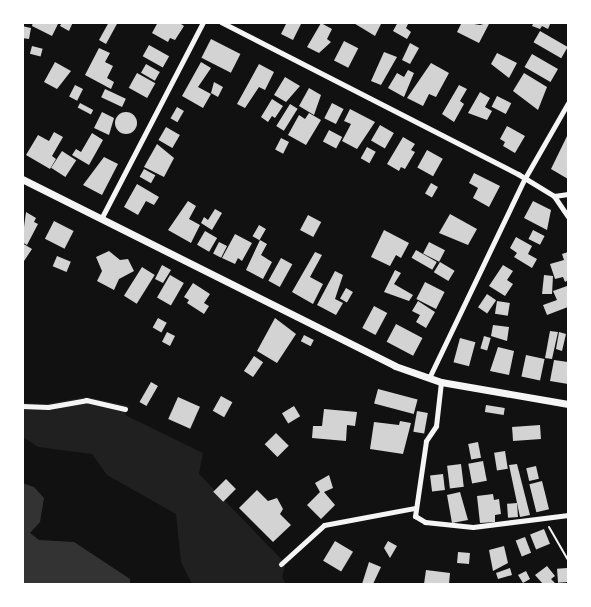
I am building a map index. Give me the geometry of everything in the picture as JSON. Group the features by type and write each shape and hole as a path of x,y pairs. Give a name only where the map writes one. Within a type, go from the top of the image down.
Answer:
{"street":[{"path":"101,219 202,22"},
{"path":"221,22 525,178 554,196 568,217"},
{"path":"429,378 525,178 568,104"},
{"path":"22,179 395,366 441,382 568,404"},
{"path":"554,196 568,194"},
{"path":"441,382 436,426 426,441 415,516 424,522 446,526 510,524 543,517 568,515"},
{"path":"22,406 48,407 86,400 125,409"},
{"path":"281,564 324,525 415,508"}],"path":[{"path":"543,517 568,560"}],"shaded area":[{"path":"86,397 129,406 125,415 203,453 199,474 281,559 285,566 282,577 286,584 192,584 181,562 176,514 107,475 92,454 38,447 23,437 22,403 46,404"},
{"path":"22,483 34,487 44,498 40,522 30,533 39,540 74,542 130,579 130,584 23,584"}],"building":[{"path":"33,22 59,22 52,36 32,26"},
{"path":"62,22 73,22 69,31 60,26"},
{"path":"109,22 118,22 106,44 99,40"},
{"path":"158,22 178,22 184,26 175,40 170,38 168,42 152,33"},
{"path":"287,22 302,22 293,40 281,34"},
{"path":"352,22 382,22 375,36"},
{"path":"398,22 409,22 406,28 411,32 407,39 393,31"},
{"path":"462,22 480,25 490,22 479,43 457,32"},
{"path":"534,22 551,22 548,29 542,26 540,29 532,26"},
{"path":"321,23 332,29 327,39 331,42 319,53 307,47"},
{"path":"22,26 31,28 29,39 22,38"},
{"path":"540,31 568,47 561,58 534,42"},
{"path":"211,39 240,54 231,73 201,58"},
{"path":"344,41 358,48 348,68 334,61"},
{"path":"410,43 419,48 410,64 402,60"},
{"path":"149,45 169,56 163,68 143,56"},
{"path":"32,46 43,49 41,57 30,54"},
{"path":"99,48 110,53 105,62 113,66 107,78 114,82 111,89 85,75"},
{"path":"384,52 397,57 381,85 371,81"},
{"path":"497,53 517,63 509,78 491,64"},
{"path":"532,54 558,69 550,82 524,67"},
{"path":"55,62 71,71 57,89 44,82"},
{"path":"201,62 211,68 198,87 211,94 203,108 182,96"},
{"path":"431,63 449,73 436,97 429,94 423,106 407,98"},
{"path":"146,64 160,72 155,81 141,73"},
{"path":"259,64 274,72 265,90 259,87 245,108 237,104"},
{"path":"408,70 414,73 404,97 388,88 397,73 404,77"},
{"path":"137,73 155,83 147,98 129,88"},
{"path":"524,73 547,87 538,110 513,91"},
{"path":"285,77 300,86 286,102 274,95"},
{"path":"214,82 223,87 218,97 211,93"},
{"path":"75,85 83,89 77,101 69,97"},
{"path":"459,85 467,89 460,101 464,104 454,122 442,114"},
{"path":"309,88 321,95 314,115 299,106"},
{"path":"105,89 126,99 122,107 101,97"},
{"path":"480,92 490,98 485,107 492,111 487,120 468,113"},
{"path":"497,96 511,103 506,114 492,107"},
{"path":"272,99 283,106 275,118 272,116 268,122 261,117"},
{"path":"80,103 93,110 91,114 78,107"},
{"path":"332,103 344,109 336,124 324,118"},
{"path":"290,104 298,109 284,131 276,126"},
{"path":"177,107 184,111 177,122 170,118"},
{"path":"350,109 375,122 357,149 342,141 351,124 344,121"},
{"path":"102,112 114,118 109,135 94,128"},
{"path":"126,112 136,119 137,123 130,133 126,134 116,127 115,123 122,113"},
{"path":"309,113 321,120 306,145 288,135 299,115 305,119"},
{"path":"380,125 394,133 385,149 371,141"},
{"path":"507,126 525,136 515,153 503,146 505,142 500,139"},
{"path":"166,127 180,135 172,148 158,140"},
{"path":"329,130 342,137 336,149 323,141"},
{"path":"54,132 63,137 52,156 56,159 50,169 26,155 38,135 49,141"},
{"path":"92,133 103,140 89,165 72,155 76,149 81,152"},
{"path":"568,134 568,179 551,169"},
{"path":"403,137 415,144 411,150 415,152 405,169 401,167 399,171 387,164"},
{"path":"281,138 289,142 283,154 275,150"},
{"path":"157,144 174,158 164,177 144,167"},
{"path":"367,147 376,152 369,163 361,158"},
{"path":"427,150 443,159 433,176 417,167"},
{"path":"62,151 76,160 65,177 51,168"},
{"path":"104,157 118,164 102,195 83,185"},
{"path":"144,169 155,175 151,183 140,177"},
{"path":"474,173 500,186 489,207 473,198 478,188 469,183"},
{"path":"431,183 438,187 432,197 425,193"},
{"path":"137,184 159,197 154,205 146,201 138,215 124,207"},
{"path":"188,201 196,206 189,219 200,225 191,243 168,230"},
{"path":"533,201 551,210 547,230 524,218"},
{"path":"215,209 222,213 212,230 201,223 204,217 208,220"},
{"path":"26,212 36,218 34,222 38,224 27,245 22,242"},
{"path":"450,214 477,229 468,245 439,233"},
{"path":"308,215 321,222 313,237 300,230"},
{"path":"54,221 74,231 65,249 45,239"},
{"path":"259,225 266,229 259,240 252,236"},
{"path":"384,230 409,243 401,258 396,255 390,266 371,257"},
{"path":"533,230 545,236 540,245 528,239"},
{"path":"205,231 217,238 209,252 197,245"},
{"path":"235,234 252,243 242,261 238,258 235,264 222,258"},
{"path":"516,237 532,246 528,254 537,259 532,268 514,257 517,253 510,248"},
{"path":"260,240 267,244 261,255 272,262 263,279 246,270"},
{"path":"219,242 227,246 221,258 213,254"},
{"path":"429,242 445,250 439,262 423,254"},
{"path":"22,243 32,249 24,261 22,260"},
{"path":"416,250 437,262 432,270 412,258"},
{"path":"109,251 120,260 128,259 134,271 119,279 114,290 97,281 102,271 96,257"},
{"path":"315,252 322,255 310,277 323,284 313,304 292,292"},
{"path":"568,252 568,280 565,282 563,277 555,279 550,264 564,260 562,254"},
{"path":"57,256 71,262 67,272 53,266"},
{"path":"281,258 292,264 280,287 268,281"},
{"path":"440,262 455,271 448,281 434,272"},
{"path":"162,265 171,270 163,283 155,279"},
{"path":"503,265 513,271 507,280 513,284 505,296 489,286"},
{"path":"142,267 155,275 137,304 124,296"},
{"path":"395,270 401,273 394,284 413,295 409,301 384,292"},
{"path":"335,271 343,275 335,299 343,303 336,315 317,305"},
{"path":"170,275 184,283 171,306 157,298"},
{"path":"544,275 553,276 552,294 542,294"},
{"path":"425,282 445,292 436,309 416,299"},
{"path":"193,283 210,294 204,303 209,306 204,314 187,303 189,300 184,297"},
{"path":"567,286 568,307 547,315 543,305 557,300 553,291"},
{"path":"346,288 353,292 347,302 340,298"},
{"path":"487,294 496,300 487,313 478,307"},
{"path":"418,301 435,312 426,328 416,322 420,315 412,311"},
{"path":"497,301 510,303 508,316 495,314"},
{"path":"374,306 387,313 376,335 362,328"},
{"path":"158,318 167,323 161,332 153,328"},
{"path":"275,318 296,334 277,363 257,351"},
{"path":"396,324 422,338 413,356 387,342"},
{"path":"493,325 509,327 507,341 491,336"},
{"path":"550,331 558,332 552,359 545,358"},
{"path":"167,332 175,336 170,346 162,342"},
{"path":"559,332 566,334 562,351 556,349"},
{"path":"304,335 314,340 311,346 301,341"},
{"path":"484,336 491,338 487,350 480,348"},
{"path":"460,338 475,342 469,366 454,362"},
{"path":"498,347 514,351 509,375 490,371"},
{"path":"526,355 545,359 540,380 521,377"},
{"path":"254,356 263,362 253,377 244,371"},
{"path":"554,360 568,362 568,384 550,381"},
{"path":"151,382 158,386 146,406 140,402"},
{"path":"378,389 418,400 414,414 374,403"},
{"path":"221,396 232,402 224,417 213,411"},
{"path":"178,397 200,407 190,429 168,419"},
{"path":"486,405 505,408 504,415 485,412"},
{"path":"294,406 300,416 288,423 282,413"},
{"path":"324,409 357,412 355,426 347,425 346,441 312,438 313,426 322,426"},
{"path":"417,411 428,413 424,434 413,432"},
{"path":"400,421 411,423 403,454 370,449 374,422 399,425"},
{"path":"540,425 541,439 513,441 512,427"},
{"path":"276,433 289,446 277,457 265,444"},
{"path":"478,442 481,458 471,460 468,444"},
{"path":"505,451 508,469 497,470 494,453"},
{"path":"483,461 487,481 472,483 468,464"},
{"path":"461,464 464,487 450,489 447,466"},
{"path":"517,464 530,515 520,517 509,465"},
{"path":"536,466 539,479 529,481 526,468"},
{"path":"443,474 445,490 432,491 430,476"},
{"path":"329,475 333,488 324,492 335,505 321,519 307,505 320,492 315,483"},
{"path":"226,479 236,489 223,502 213,492"},
{"path":"542,481 549,509 536,512 529,484"},
{"path":"257,490 268,501 277,498 283,509 280,514 291,525 273,542 239,508"},
{"path":"460,492 468,520 452,523 447,495"},
{"path":"493,494 494,500 499,499 501,514 495,515 495,522 480,523 477,496"},
{"path":"517,503 518,517 508,518 507,504"},
{"path":"544,529 550,544 536,549 530,535"},
{"path":"525,537 531,553 522,556 516,541"},
{"path":"335,541 353,552 341,572 323,561"},
{"path":"388,541 397,546 390,558 384,548"},
{"path":"504,546 508,563 493,571 489,550"},
{"path":"458,552 470,553 469,564 457,563"},
{"path":"369,562 381,567 373,584 362,584"},
{"path":"547,566 555,576 551,579 556,584 543,584 535,575"},
{"path":"510,568 512,575 498,579 496,573"},
{"path":"567,568 568,582 558,583 557,569"},
{"path":"426,570 450,573 449,584 424,584"},
{"path":"526,571 530,579 523,583 518,575"}]}
